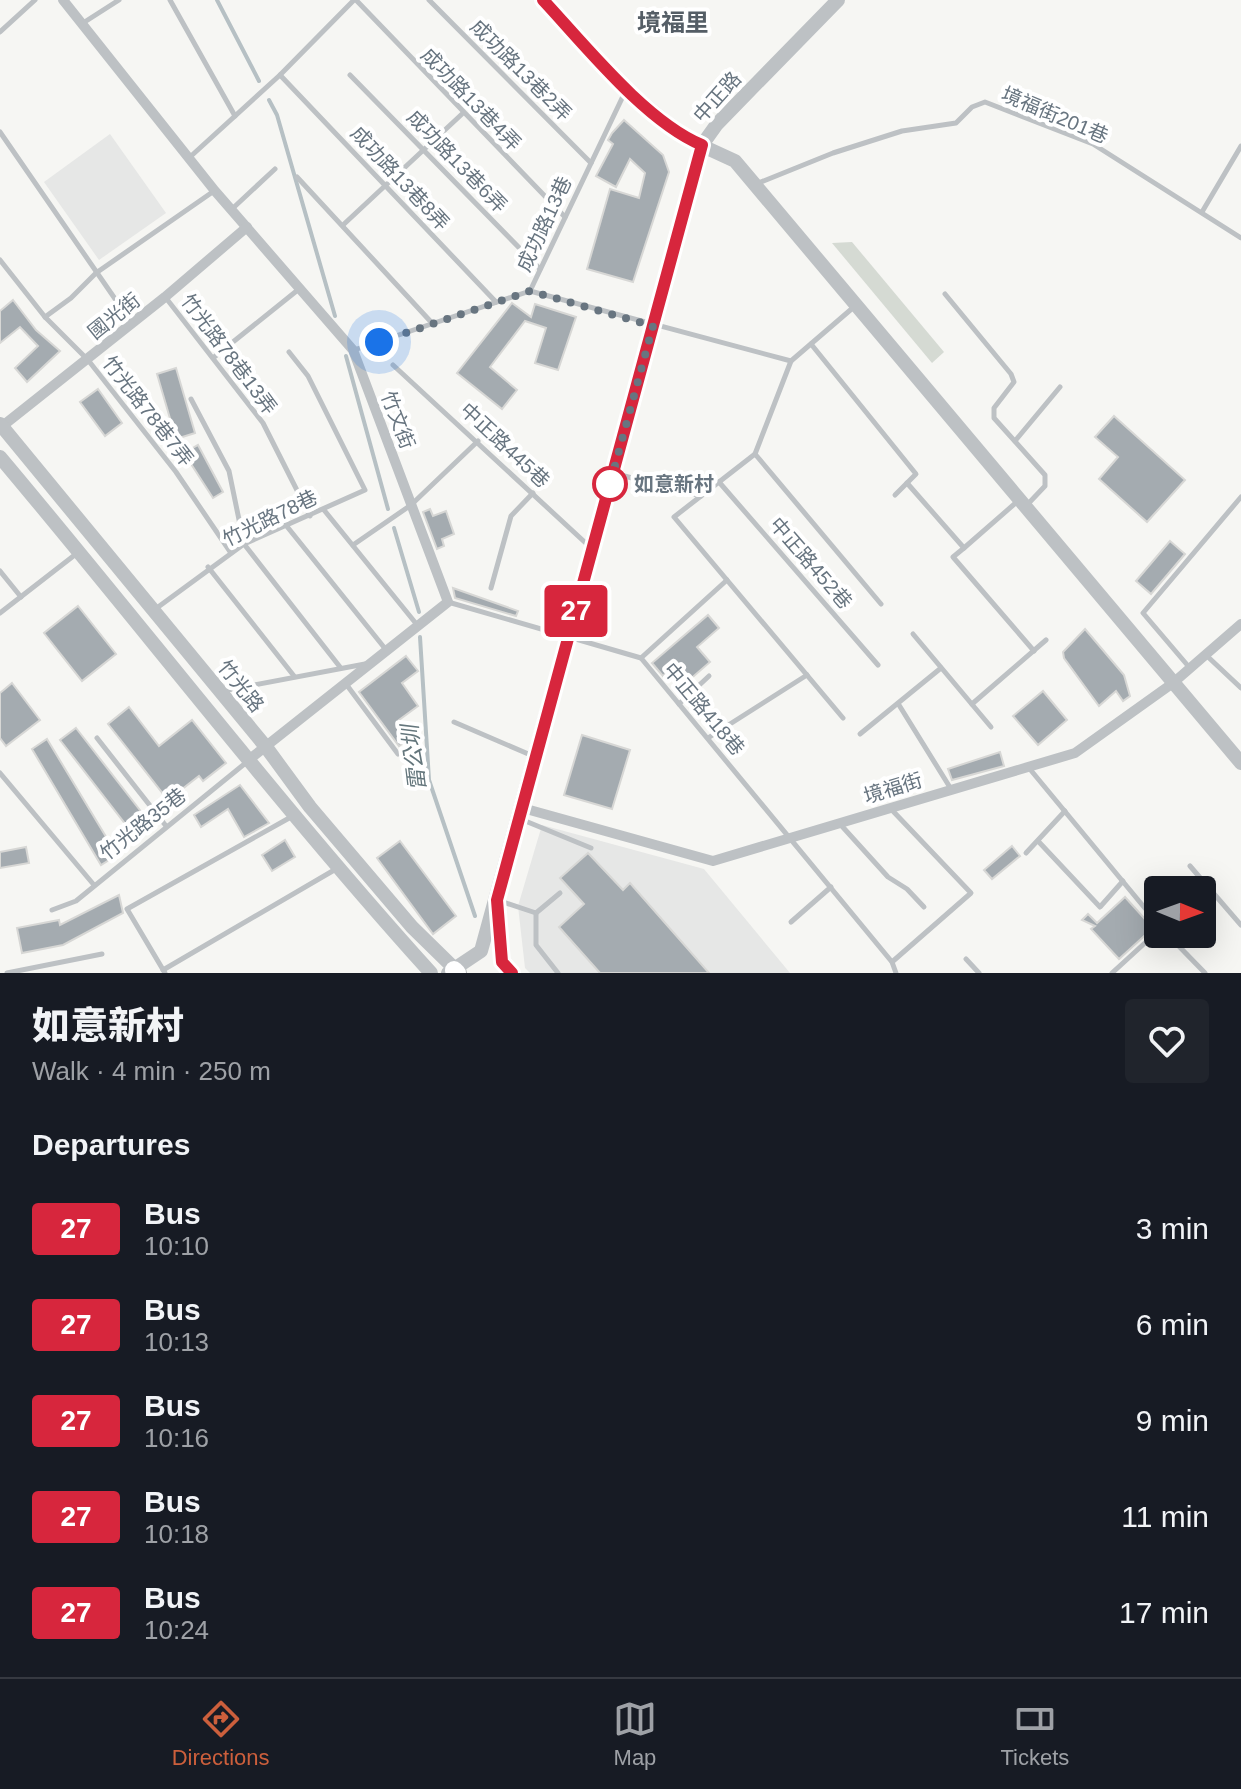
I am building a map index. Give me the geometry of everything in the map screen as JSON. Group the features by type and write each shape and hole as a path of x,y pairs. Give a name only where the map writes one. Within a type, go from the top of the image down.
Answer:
{"street":[{"name":"竹文街","path":"63,0 188,159 353,350 448,602"},
{"path":"543,0 626,89 685,138 735,161 1241,763"},
{"name":"中正路","path":"455,972 481,951 497,900 518,813 569,639 702,145 717,124 838,0"},
{"name":"國光街","path":"1,427 88,360 247,227"},
{"name":"竹光路","path":"1,427 266,747 310,807 412,927 455,972"},
{"name":"竹光路","path":"0,457 251,758 337,868 431,973"},
{"path":"251,758 448,602"},
{"name":"境福街","path":"518,813 713,861 1075,753 1173,683 1241,624"},
{"path":"497,900 502,962 512,973"}],"lane":[{"path":"0,32 35,0"},
{"path":"83,23 119,0"},
{"path":"170,0 235,116"},
{"path":"188,159 280,75 355,0"},
{"name":"成功路13巷4弄","path":"355,0 565,217"},
{"name":"成功路13巷2弄","path":"429,0 591,163"},
{"name":"成功路13巷8弄","path":"280,75 496,302"},
{"name":"成功路13巷6弄","path":"350,75 540,269"},
{"name":"成功路13巷","path":"353,350 530,291 626,89"},
{"name":"境福街201巷","path":"755,184 767,177 902,131 956,123 972,107 985,102 1093,144 1241,238"},
{"path":"343,225 462,114"},
{"path":"0,132 132,324"},
{"path":"1202,212 1241,146"},
{"path":"231,210 275,169"},
{"path":"297,177 432,324"},
{"path":"45,317 71,298 96,273 215,191"},
{"name":"竹光路78巷7弄","path":"0,260 45,317 88,360 176,472 231,553"},
{"path":"213,358 300,289"},
{"path":"530,291 791,361"},
{"path":"945,294 1011,374 1014,382 993,412 1045,475 1045,486 953,557 1034,651"},
{"name":"竹光路78巷13弄","path":"165,297 263,423 310,516"},
{"path":"843,718 674,517 755,454 791,361 856,305"},
{"path":"811,344 916,474 895,495"},
{"name":"竹光路78巷","path":"154,610 208,567 244,544 365,490 308,376 289,352"},
{"name":"中正路445巷","path":"393,365 592,549"},
{"path":"1015,441 1060,387"},
{"path":"191,399 229,471 244,544 340,667"},
{"path":"353,545 411,505 478,441"},
{"path":"755,454 881,604"},
{"path":"613,473 701,496"},
{"name":"中正路452巷","path":"719,482 878,665"},
{"path":"907,483 964,548"},
{"path":"491,588 511,516 533,493"},
{"path":"1190,668 1143,613 1241,497"},
{"path":"324,510 418,626"},
{"path":"285,524 387,651"},
{"path":"0,613 80,551"},
{"path":"208,567 294,676"},
{"path":"0,571 21,597"},
{"path":"641,658 727,580"},
{"name":"中正路418巷","path":"448,602 641,658 892,962 896,973"},
{"path":"913,634 991,727"},
{"path":"972,704 1046,640"},
{"path":"1205,655 1241,688"},
{"path":"219,691 370,663"},
{"path":"860,734 941,668"},
{"path":"708,738 807,675"},
{"path":"679,704 709,676"},
{"path":"346,683 398,754"},
{"path":"899,705 951,790"},
{"path":"454,722 534,756"},
{"path":"97,738 166,826"},
{"name":"竹光路35巷","path":"52,910 76,901 251,758"},
{"path":"1028,767 1144,907"},
{"path":"0,773 94,885"},
{"path":"890,808 971,893 892,962"},
{"path":"1026,853 1065,811"},
{"path":"518,813 591,848"},
{"path":"296,815 127,909 164,971 337,868"},
{"path":"840,823 888,877 907,889 924,907"},
{"path":"1038,841 1100,907 1123,881"},
{"path":"1190,866 1241,925"},
{"path":"791,922 831,887"},
{"path":"536,913 560,893"},
{"path":"497,900 536,913"},
{"path":"536,913 536,945 558,973"},
{"path":"1112,973 1144,944"},
{"path":"1181,948 1205,973"},
{"path":"7,973 102,954"},
{"path":"966,959 979,973"}],"shaded area":[{"path":"110,134 166,213 99,260 44,182"},
{"path":"852,242 944,352 932,363 832,243"},
{"path":"542,825 704,869 790,973 530,973 525,968 518,906"}],"building":[{"path":"624,120 663,155 669,172 633,282 587,269 610,189 639,198 645,173 630,159 616,187 596,176 613,144 608,140"},
{"path":"13,300 36,330 60,351 27,382 15,368 38,346 20,327 0,343 0,311"},
{"path":"512,303 531,317 535,304 576,317 558,370 535,363 546,328 525,321 490,367 517,390 502,409 457,373"},
{"path":"176,368 195,433 176,439 157,374"},
{"path":"98,389 122,423 105,436 80,402"},
{"path":"1114,416 1185,480 1147,522 1099,479 1118,457 1095,437"},
{"path":"198,445 223,492 213,498 184,453"},
{"path":"430,509 433,516 446,511 454,534 442,539 444,546 437,549 423,512"},
{"path":"1170,541 1185,554 1151,594 1136,581"},
{"path":"453,588 518,611 516,616 455,598"},
{"path":"78,606 116,654 82,681 44,633"},
{"path":"708,615 719,628 697,647 710,662 680,688 667,672 663,676 652,663"},
{"path":"1085,629 1124,675 1130,696 1123,701 1116,691 1099,706 1064,658 1063,652"},
{"path":"406,656 418,671 402,683 418,706 399,720 411,737 399,746 359,692"},
{"path":"12,683 40,720 6,746 0,738 0,693"},
{"path":"1043,691 1067,720 1038,745 1013,716"},
{"path":"129,707 159,746 192,720 226,763 203,781 199,776 168,800 108,724"},
{"path":"76,728 153,827 137,839 60,740"},
{"path":"582,735 630,750 612,809 564,795"},
{"path":"47,739 117,855 101,865 32,749"},
{"path":"1000,752 1004,766 952,780 948,769"},
{"path":"240,785 269,823 244,837 228,809 201,827 194,815"},
{"path":"285,840 295,857 272,871 262,855"},
{"path":"400,841 456,916 433,934 377,858"},
{"path":"1012,846 1020,856 992,879 984,870"},
{"path":"26,847 29,863 0,868 0,852"},
{"path":"588,853 623,890 630,883 709,973 600,973 559,927 584,904 560,878"},
{"path":"119,895 123,913 63,945 22,953 17,928 59,920 60,925"},
{"path":"1125,897 1144,918 1144,936 1119,959 1091,929 1095,926 1082,920 1088,914 1097,923"}],"waterway":[{"name":"雷公圳","path":"217,0 259,81"},
{"name":"雷公圳","path":"269,100 277,115 335,316"},
{"name":"雷公圳","path":"346,356 388,509"},
{"name":"雷公圳","path":"394,528 419,612"},
{"name":"雷公圳","path":"420,637 429,780 475,916"}],"bus line":[{"name":"27","path":"512,973 502,962 497,900 519,807 569,639 702,145 685,138 626,89 543,0"}],"place":[{"name":"如意新村","path":"610,484"}],"district":[{"name":"境福里","path":"673,22"}],"route":[{"path":"379,342 530,291 653,326 610,484"}]}
